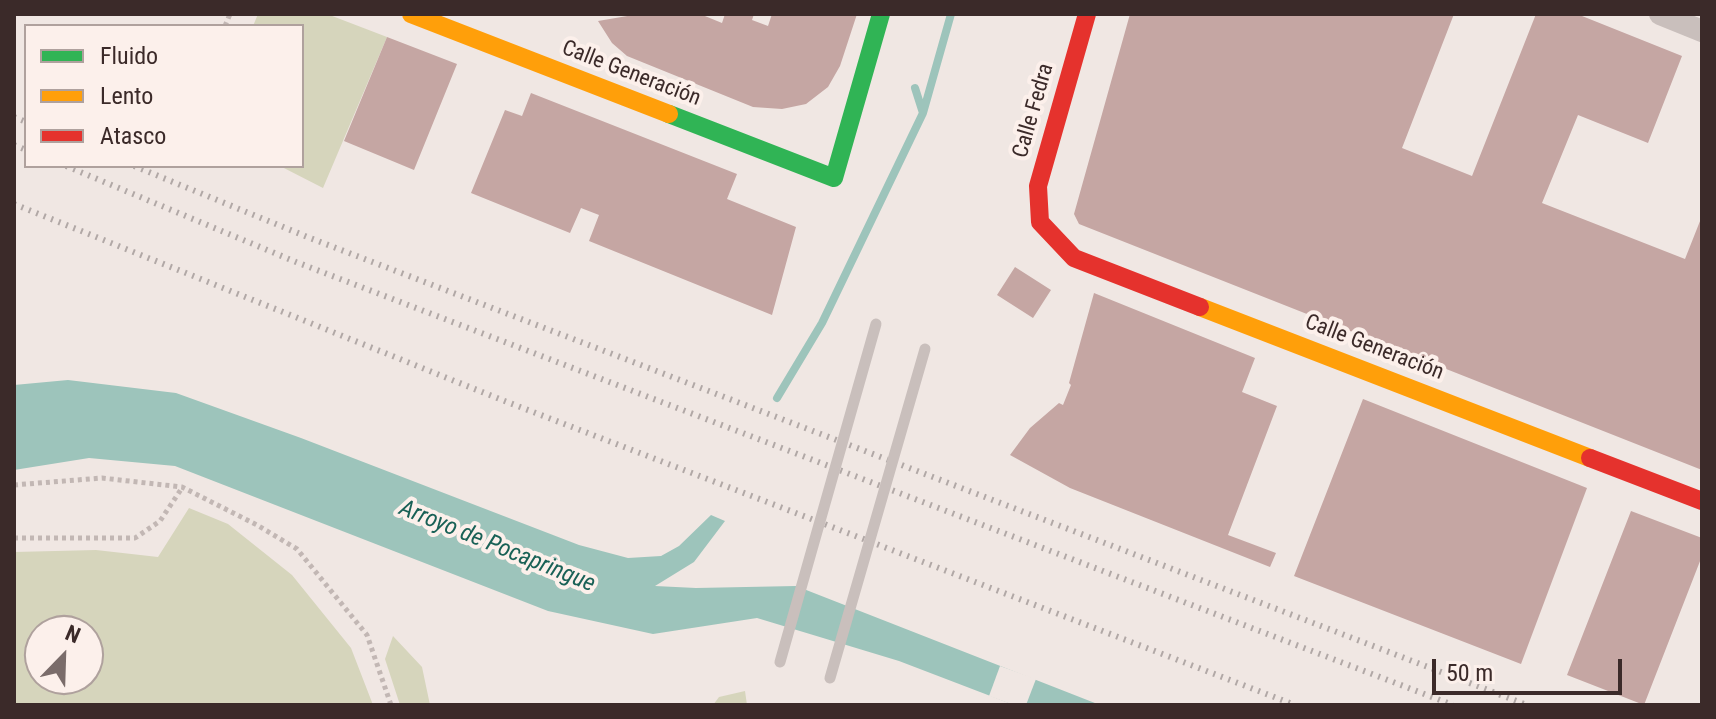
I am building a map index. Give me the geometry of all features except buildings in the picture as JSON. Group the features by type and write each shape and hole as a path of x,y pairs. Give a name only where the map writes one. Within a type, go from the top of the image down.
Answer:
{"street":[{"name":"Calle Generación","path":"411,14 834,178 881,14"},
{"name":"Calle Fedra","path":"1040,222 1038,186 1087,14"},
{"path":"1660,14 1702,31"},
{"name":"Calle Generación","path":"1040,222 1074,258 1702,501"}],"lane":[{"path":"780,662 876,324"},
{"path":"830,678 925,349"}],"path":[{"path":"14,485 102,478 182,487 257,525 297,549 367,635 391,705"},
{"path":"14,538 135,538 160,521 182,487"}],"green space":[{"path":"258,14 327,14 387,37 323,188 284,168 304,168 304,24 254,24"},
{"path":"189,508 228,524 292,575 351,648 373,705 14,705 14,552 96,550 158,557"},
{"path":"393,636 422,667 430,705 400,705 385,659"},
{"path":"745,691 747,705 713,705 719,697"}],"water":[{"name":"Arroyo de Pocapringue","path":"68,380 176,393 579,545 628,558 661,556 679,546 711,515 725,521 694,562 655,586 796,586 1100,705 1014,705 899,661 757,618 653,634 548,611 175,466 89,458 14,470 14,385"}],"pier":[{"path":"1000,666 1036,679 1026,705 1014,705 989,696"}],"waterway":[{"path":"923,113 951,14"},
{"path":"777,398 822,323 923,113 915,88"}],"railway":[{"path":"14,117 24,121"},
{"path":"14,145 24,149"},
{"path":"71,168 296,262 1453,705"},
{"path":"139,168 310,238 1527,705"},
{"path":"14,204 502,400 1295,705"}],"traffic: fast":[{"path":"669,114 834,178 881,14"}],"traffic: slow":[{"path":"411,14 669,114"},
{"path":"1200,307 1590,458"}],"traffic: jam":[{"path":"1087,14 1038,186 1040,222 1074,258 1200,307"},
{"path":"1590,458 1702,501"}]}
